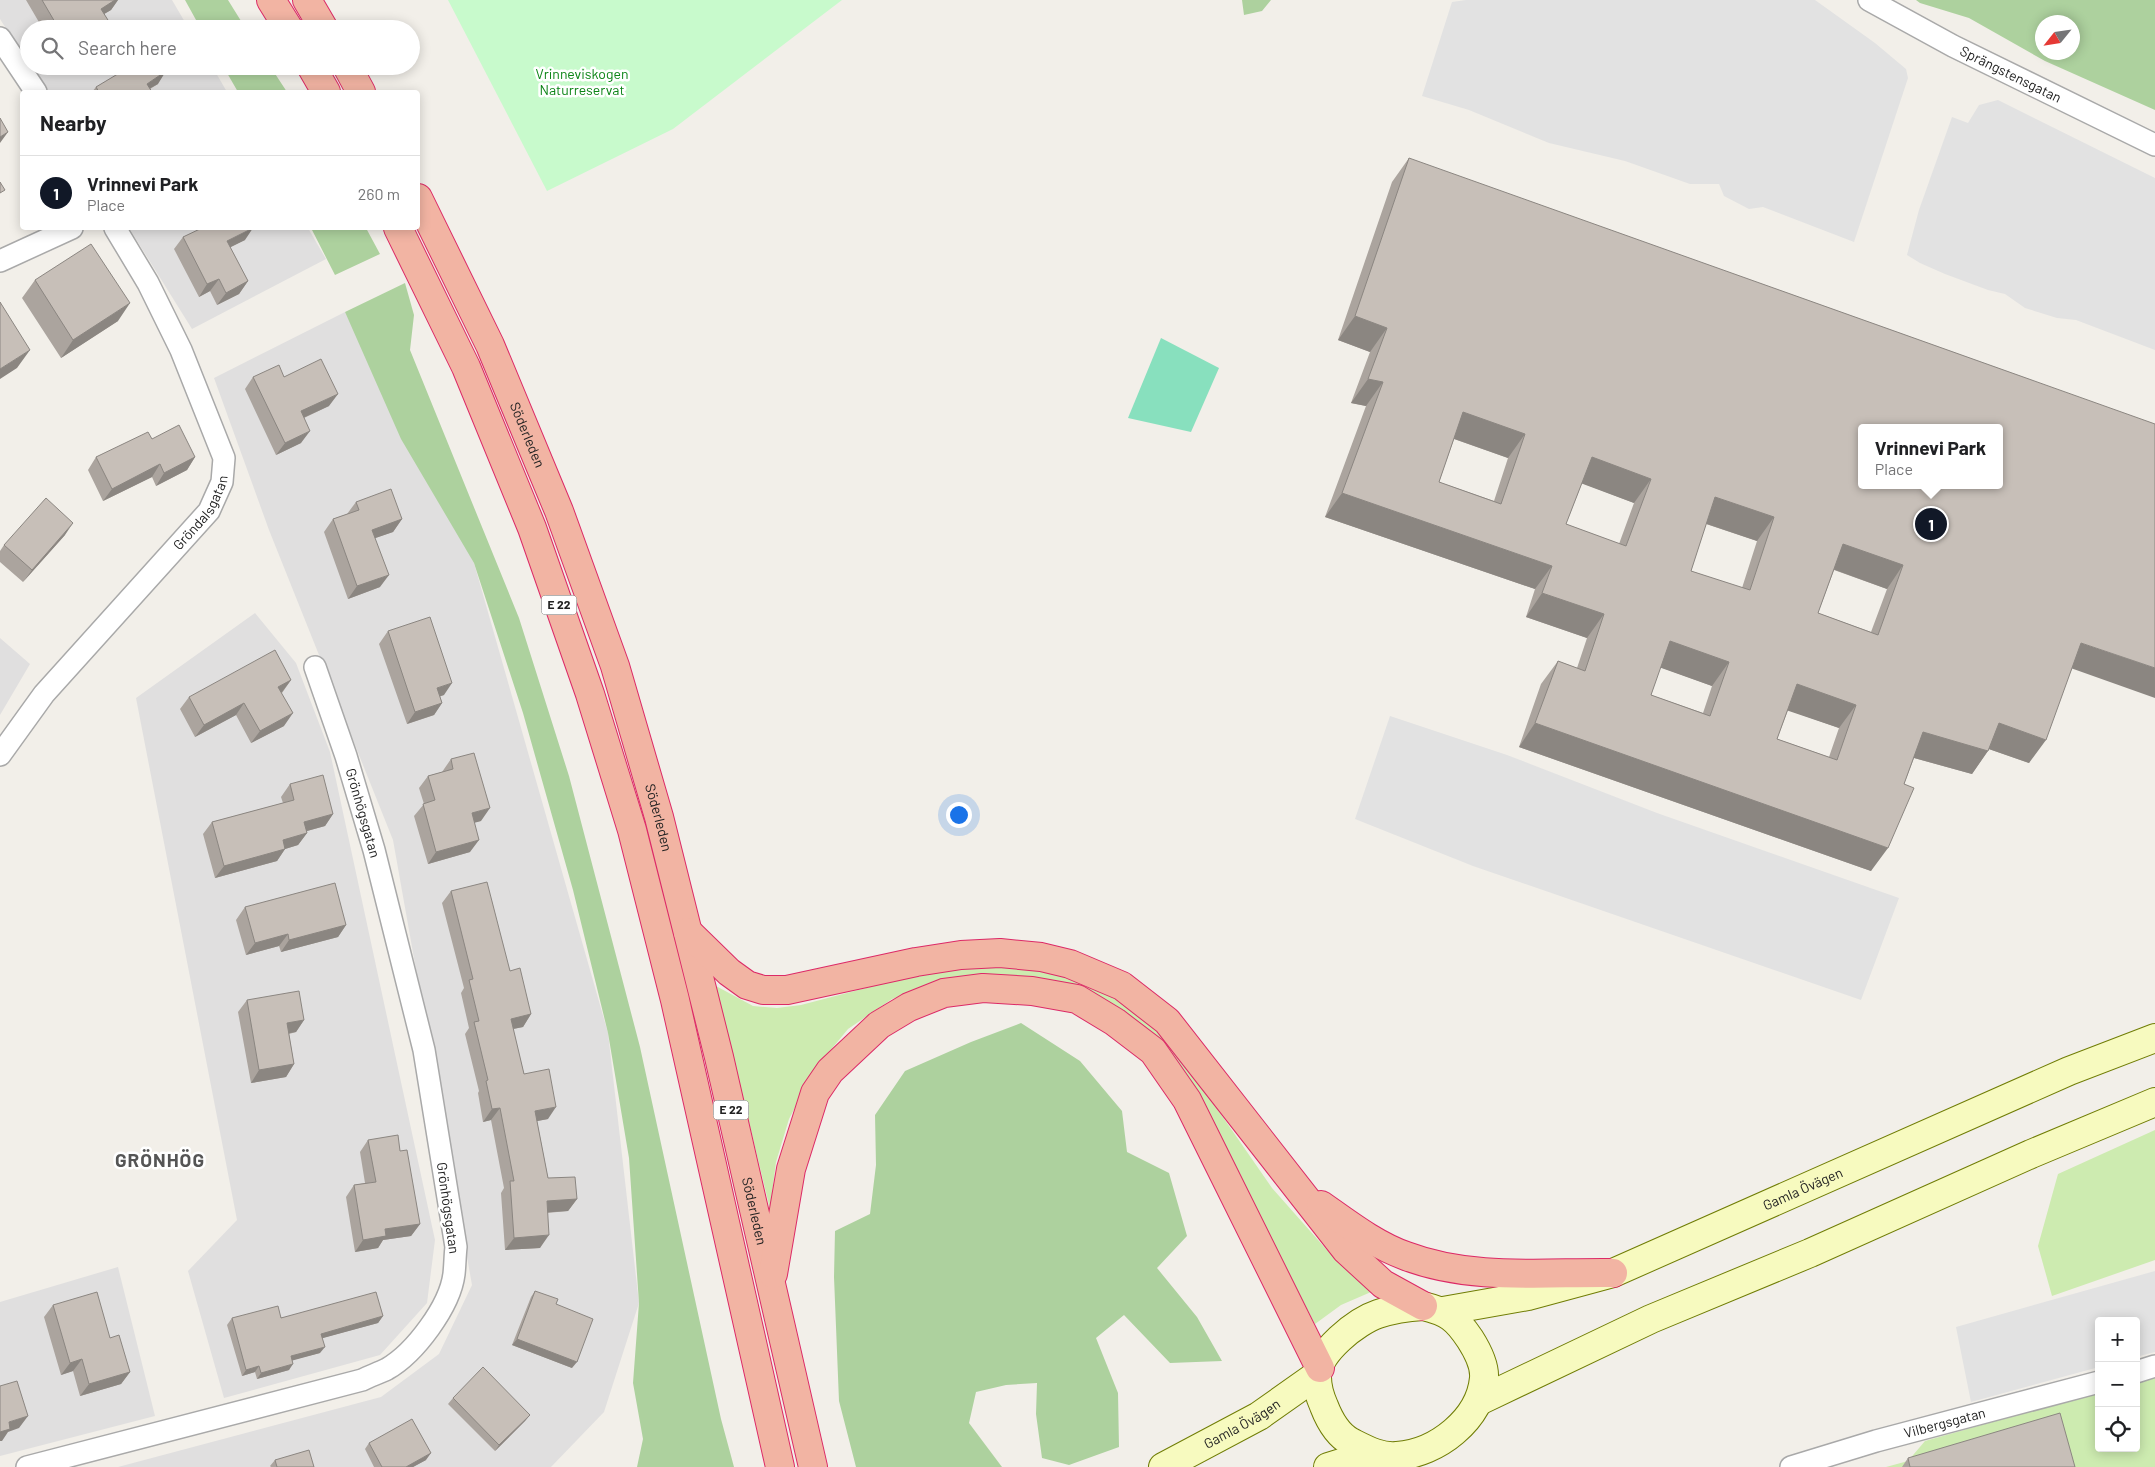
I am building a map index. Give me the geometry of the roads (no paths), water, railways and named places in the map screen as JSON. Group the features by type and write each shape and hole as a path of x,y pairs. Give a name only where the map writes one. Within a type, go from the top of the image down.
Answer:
{"highway":[{"path":"271,0 283,20"},
{"path":"307,0 319,20"},
{"path":"316,75 325,90"},
{"path":"352,75 360,90"},
{"name":"Söderleden","path":"420,202 490,345 559,510 615,666 659,817 719,1057 813,1467"},
{"name":"E 22","path":"399,230 466,368 532,528 590,694 632,830 675,1000 780,1467"},
{"path":"688,932 729,972 747,985 763,990 787,990 916,962 961,955 1000,953 1041,957 1070,964 1122,986 1167,1021 1346,1250 1383,1284 1433,1308"},
{"path":"771,1288 791,1169 814,1093 830,1070 879,1025 909,1007 935,996 983,988 1032,991 1077,999 1115,1022 1153,1051 1187,1100 1318,1371"},
{"path":"1298,1189 1366,1236 1406,1256 1462,1270 1504,1274 1613,1273"}],"main road":[{"name":"Gamla Övägen","path":"1433,1308 1528,1296 1613,1273 2069,1071 2155,1038"},
{"path":"1479,1401 1652,1320 2030,1154 2155,1102"},
{"path":"1400,1308 1433,1308 1462,1326 1478,1352 1484,1377 1479,1401 1462,1424 1441,1442 1397,1456 1373,1453 1346,1440 1330,1419 1320,1396 1318,1371 1327,1353 1346,1332 1376,1314 1400,1308"},
{"name":"Gamla Övägen","path":"1163,1467 1259,1416 1318,1371"},
{"path":"1328,1467 1373,1453"}],"street":[{"name":"Sprängstensgatan","path":"1869,0 1953,46 2155,145"},
{"path":"0,38 20,68"},
{"path":"25,75 35,90"},
{"path":"0,261 68,230"},
{"name":"Gröndalsgatan","path":"0,755 44,694 209,510 222,482 224,458 187,364 148,283 116,230"},
{"name":"Grönhögsgatan","path":"27,1467 362,1380 388,1368 412,1348 430,1325 446,1298 454,1275 456,1247 424,1050 374,850 346,756 315,667"},
{"path":"2140,1371 2155,1366"},
{"name":"Vilbergsgatan","path":"1791,1467 1876,1441 2095,1383"}],"place":[{"name":"Vrinnevi Park","path":"1931,524"}],"district":[{"name":"GRÖNHÖG","path":"160,1160"}],"park label":[{"name":"Vrinneviskogen Naturreservat","path":"582,82"}]}
